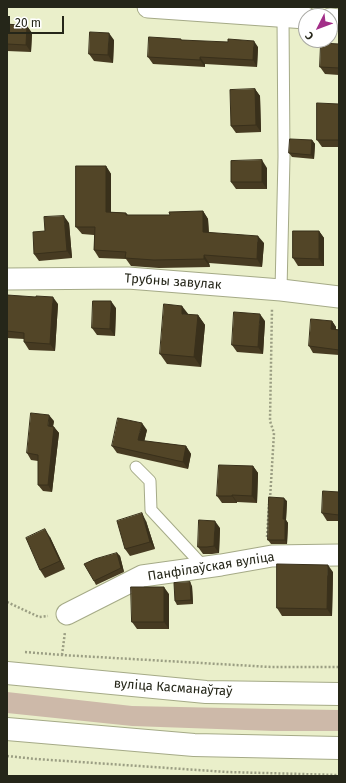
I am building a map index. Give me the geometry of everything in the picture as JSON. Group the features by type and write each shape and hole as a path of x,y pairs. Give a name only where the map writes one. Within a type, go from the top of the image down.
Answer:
{"main road":[{"name":"вуліца Касманаўтаў","path":"7,673 206,692 339,694"},
{"path":"7,729 194,745 339,748"}],"street":[{"path":"148,7 298,18"},
{"name":"Трубны завулак","path":"7,279 128,278 277,290 339,297"},
{"name":"Панфілаўская вуліца","path":"67,614 142,576 204,568 272,556 339,555"}],"lane":[{"path":"277,290 284,157 283,17"},
{"path":"136,466 150,481 151,510 204,568"}],"path":[{"path":"266,557 274,433 270,421 277,290"},
{"path":"7,602 39,617 67,614"},
{"path":"23,652 271,667 339,667"},
{"path":"7,756 227,772 339,775"}],"shaded area":[{"path":"7,692 132,706 339,710 339,731 274,731 132,726 7,713"}],"building":[{"path":"7,24 27,26 26,45 7,44"},
{"path":"90,32 109,33 108,55 89,54"},
{"path":"149,37 228,42 228,39 254,41 253,60 200,57 200,60 148,57"},
{"path":"339,44 339,68 320,67 321,48 338,48"},
{"path":"255,89 256,125 231,126 230,90"},
{"path":"317,103 339,104 339,140 317,140"},
{"path":"290,139 312,140 311,155 289,153"},
{"path":"262,160 262,182 231,182 231,161"},
{"path":"76,166 106,166 106,212 126,213 126,215 170,215 169,212 203,211 203,232 258,236 257,259 204,255 204,259 154,260 125,258 126,252 94,250 95,227 76,227"},
{"path":"64,216 67,251 34,254 33,232 45,231 44,217"},
{"path":"293,231 319,231 319,259 293,258"},
{"path":"7,295 53,297 50,344 24,342 24,333 7,331"},
{"path":"93,301 111,301 110,329 92,328"},
{"path":"164,304 182,306 182,314 198,315 194,357 160,354"},
{"path":"234,312 260,314 258,347 232,345"},
{"path":"311,319 332,321 331,329 339,330 339,350 309,346"},
{"path":"31,413 49,415 48,426 54,427 48,485 38,485 38,455 27,453"},
{"path":"118,418 142,423 138,440 186,446 183,462 112,446"},
{"path":"219,465 253,466 252,496 217,496"},
{"path":"323,491 339,492 339,515 322,513"},
{"path":"269,497 284,498 283,519 285,519 285,540 268,540"},
{"path":"142,513 150,542 125,549 117,521"},
{"path":"199,520 215,521 214,546 198,547"},
{"path":"45,529 60,561 40,570 26,538"},
{"path":"117,553 121,568 94,581 84,564 95,559"},
{"path":"277,564 328,565 327,609 277,608"},
{"path":"190,582 191,600 175,601 174,583"},
{"path":"131,587 164,587 164,622 132,622"}]}
